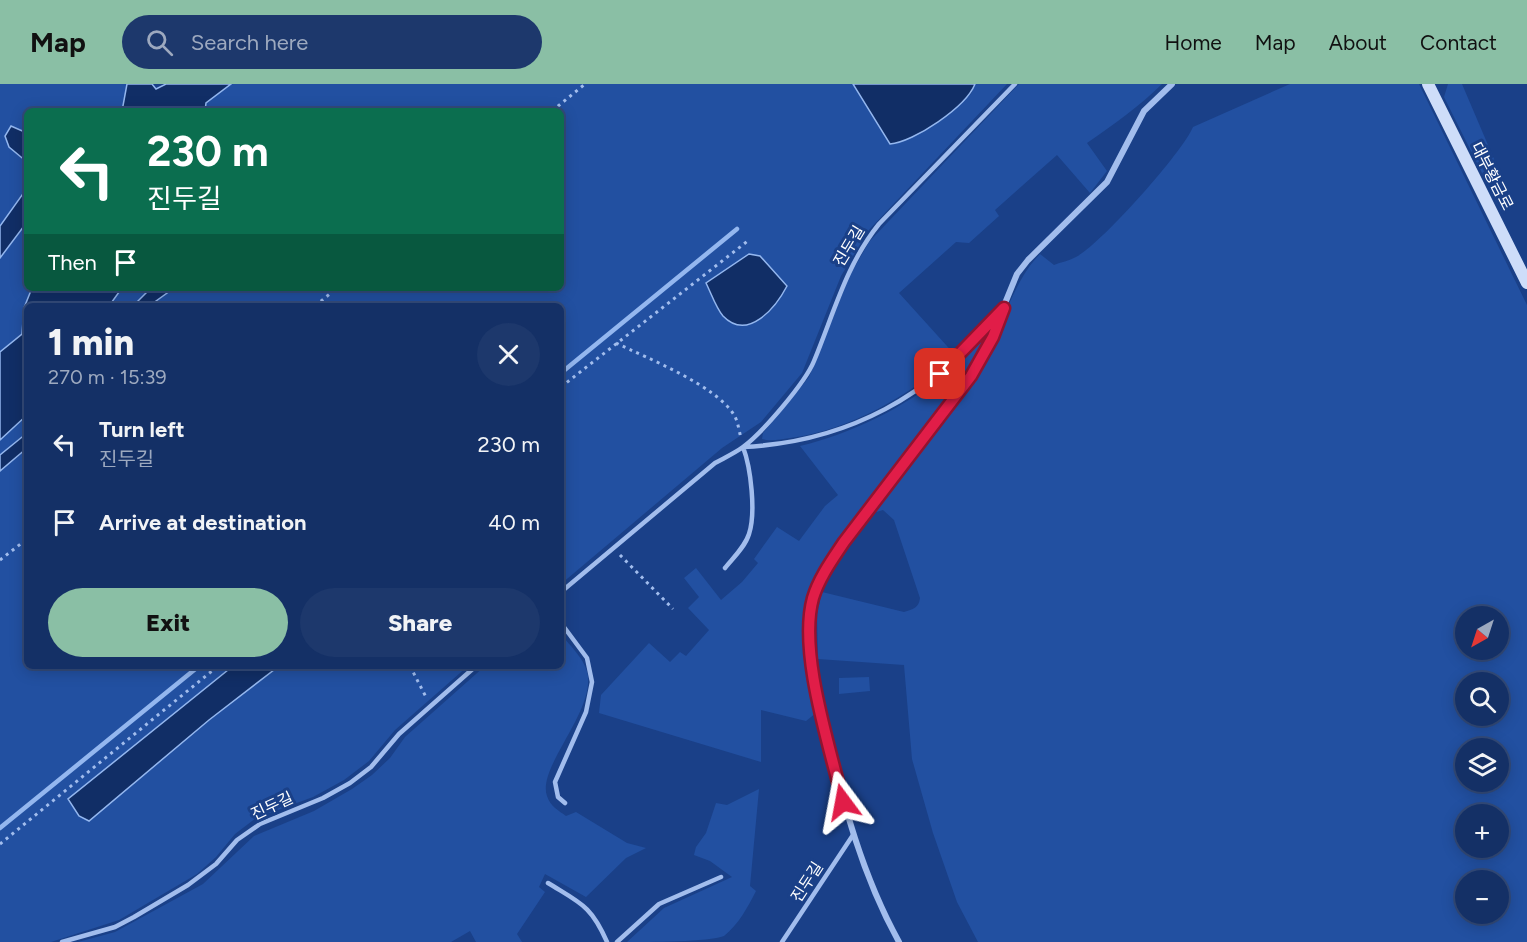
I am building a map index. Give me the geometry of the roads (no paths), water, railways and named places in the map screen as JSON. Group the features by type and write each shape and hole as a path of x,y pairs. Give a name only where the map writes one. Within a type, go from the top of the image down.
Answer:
{"main road":[{"name":"대부황금로","path":"1428,84 1527,283"}],"street":[{"name":"진두길","path":"899,942 879,902 853,835 812,661 810,618 813,599 828,566 844,542 971,376 993,337 1017,274 1107,182 1144,111 1172,84"}],"lane":[{"name":"진두길","path":"564,589 715,463 743,447 802,381 813,363 834,306 863,244 879,224 1015,84"},
{"name":"진두길","path":"743,447 782,444 836,432 896,403 940,374 1004,308"},
{"path":"725,568 744,544 750,529 750,477 743,447"},
{"path":"564,627 587,658 592,682 586,712 555,782 558,797 565,803"},
{"name":"진두길","path":"62,942 115,927 134,917 188,885 216,864 237,840 260,824 323,798 350,783 371,767 399,734 473,669"},
{"name":"진두길","path":"782,942 853,835"},
{"path":"617,942 659,904 721,877"},
{"path":"548,883 588,908 596,916 607,942"}],"waterway":[{"path":"564,371 737,229"},
{"path":"0,828 195,669"}]}
